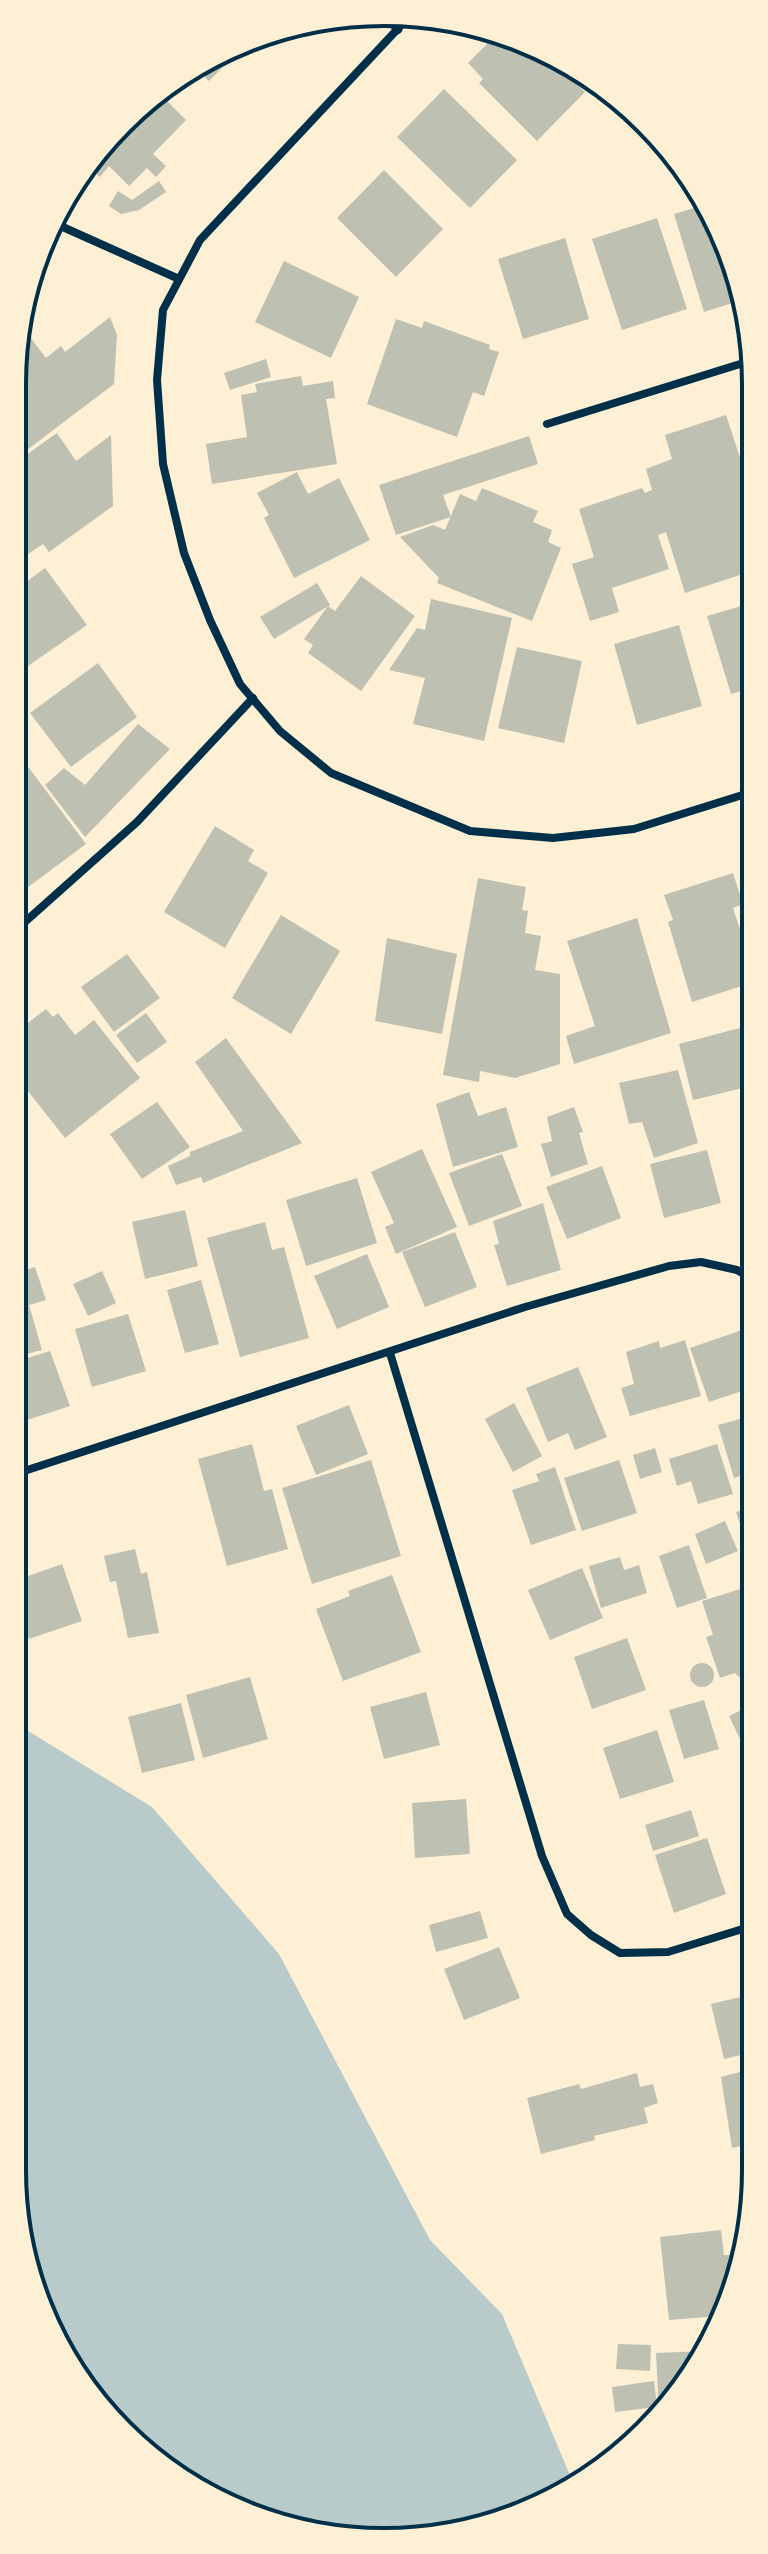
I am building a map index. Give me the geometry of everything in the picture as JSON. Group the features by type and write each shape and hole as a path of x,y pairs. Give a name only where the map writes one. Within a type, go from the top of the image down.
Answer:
{"street":[{"path":"394,26 398,30"},
{"path":"401,27 200,240 163,310 157,380 163,464 184,553 210,620 240,684 280,731 331,773 470,831 553,838 634,829 742,795"},
{"path":"63,227 179,279"},
{"path":"547,424 741,364"},
{"path":"26,921 137,822 253,698"},
{"path":"26,1470 525,1307 669,1266 701,1262 742,1273"},
{"path":"390,1353 538,1840 567,1914 591,1935 620,1953 668,1952 742,1929"}],"shaded area":[{"path":"26,1730 152,1807 279,1954 430,2240 502,2314 570,2476 521,2501 454,2521 384,2528 337,2525 291,2516 247,2501 205,2480 166,2454 131,2423 100,2388 74,2349 53,2307 38,2263 29,2217 26,2170"}],"building":[{"path":"489,42 542,63 572,80 585,92 537,141 479,83 483,79 468,63"},
{"path":"228,62 209,81 203,75"},
{"path":"444,89 517,160 470,208 397,137"},
{"path":"166,100 186,120 153,154 166,166 156,177 147,168 129,186 109,166 100,177 95,173 115,148"},
{"path":"384,170 443,229 396,277 337,218"},
{"path":"159,181 166,192 139,210 121,214 109,206 118,191 132,200"},
{"path":"695,208 715,247 733,303 704,312 674,214"},
{"path":"657,218 687,309 622,330 592,239"},
{"path":"565,238 589,319 523,339 498,259"},
{"path":"284,261 359,297 331,358 255,322"},
{"path":"110,317 117,335 114,384 26,451 29,336 46,358 61,346 65,352"},
{"path":"396,319 422,328 424,321 490,345 489,349 499,352 484,396 473,392 457,437 367,404"},
{"path":"266,359 271,377 230,390 224,373"},
{"path":"301,376 303,386 333,381 335,398 326,399 337,464 212,484 206,444 247,437 241,395 257,392 255,384"},
{"path":"726,415 742,464 742,574 685,593 666,532 658,535 669,569 612,588 619,612 590,621 572,564 594,557 579,509 642,488 645,493 652,490 646,469 672,459 665,435"},
{"path":"57,433 76,461 111,435 113,506 49,552 43,544 26,556 26,455"},
{"path":"529,436 538,464 443,495 451,517 396,535 379,485"},
{"path":"297,472 308,494 339,478 370,540 294,578 264,518 269,515 257,493"},
{"path":"482,488 538,511 533,522 552,530 548,542 561,548 532,621 437,583 439,578 400,537 433,525 445,530 460,494 476,501"},
{"path":"45,568 87,625 26,667 26,582"},
{"path":"361,576 415,616 361,691 308,653 313,645 304,639 328,606 335,611"},
{"path":"317,583 330,605 274,639 260,617"},
{"path":"431,599 512,618 484,741 413,724 425,678 389,670 417,628 425,630"},
{"path":"742,606 742,691 731,694 707,616"},
{"path":"679,625 702,706 637,725 614,644"},
{"path":"517,647 582,661 564,743 498,728"},
{"path":"98,663 137,717 71,767 30,713"},
{"path":"138,724 170,749 85,837 45,785 64,768 85,785"},
{"path":"26,764 86,844 26,889"},
{"path":"215,826 254,850 248,861 268,873 225,948 164,912"},
{"path":"733,873 742,901 742,904 733,908 742,935 742,986 692,1002 668,922 673,920 664,895"},
{"path":"478,878 526,887 522,910 528,911 525,933 541,936 535,970 560,974 560,1064 515,1078 480,1071 479,1082 443,1075"},
{"path":"281,915 340,951 291,1034 232,998"},
{"path":"637,918 671,1033 574,1064 566,1036 595,1026 567,941"},
{"path":"387,938 457,954 442,1034 375,1021"},
{"path":"127,954 160,998 114,1032 81,987"},
{"path":"46,1009 53,1017 58,1013 75,1035 94,1020 140,1078 65,1138 26,1089 26,1024"},
{"path":"146,1013 167,1042 137,1063 116,1035"},
{"path":"742,1027 742,1088 693,1100 679,1044"},
{"path":"226,1038 302,1143 203,1183 201,1177 176,1185 168,1166 190,1156 190,1152 243,1131 195,1062"},
{"path":"678,1070 698,1143 654,1158 642,1122 629,1124 619,1083"},
{"path":"469,1092 478,1116 506,1107 518,1147 453,1167 436,1104"},
{"path":"157,1102 190,1147 142,1179 110,1134"},
{"path":"574,1107 583,1132 579,1133 588,1164 551,1177 541,1144 552,1141 547,1117"},
{"path":"422,1149 457,1227 396,1254 385,1227 394,1223 371,1172"},
{"path":"707,1150 721,1203 664,1218 650,1164"},
{"path":"502,1154 522,1206 469,1226 449,1173"},
{"path":"602,1166 621,1218 567,1239 546,1187"},
{"path":"357,1178 377,1243 306,1266 286,1200"},
{"path":"543,1203 561,1270 507,1286 494,1245 499,1244 493,1221"},
{"path":"185,1210 198,1266 145,1279 132,1222"},
{"path":"265,1222 272,1250 284,1247 309,1338 240,1357 207,1238"},
{"path":"455,1232 477,1287 425,1307 402,1252"},
{"path":"367,1254 389,1307 337,1329 314,1276"},
{"path":"35,1267 46,1300 29,1305 42,1350 26,1354 26,1270"},
{"path":"102,1271 116,1303 88,1316 73,1284"},
{"path":"201,1280 219,1344 185,1353 167,1290"},
{"path":"128,1314 146,1371 92,1387 75,1329"},
{"path":"742,1330 742,1391 709,1402 690,1348"},
{"path":"685,1340 701,1396 630,1416 621,1388 634,1384 626,1352 659,1341 660,1348"},
{"path":"50,1351 70,1406 26,1420 26,1359"},
{"path":"578,1367 607,1437 575,1450 568,1433 548,1442 526,1388"},
{"path":"514,1403 542,1456 513,1472 485,1419"},
{"path":"349,1405 368,1454 316,1475 296,1426"},
{"path":"742,1418 742,1476 734,1478 718,1425"},
{"path":"252,1444 264,1491 272,1489 288,1549 227,1566 198,1459"},
{"path":"717,1444 733,1494 698,1504 691,1481 677,1486 669,1459"},
{"path":"655,1448 662,1472 640,1479 633,1455"},
{"path":"371,1460 401,1556 312,1584 282,1488"},
{"path":"619,1460 637,1513 582,1531 564,1478"},
{"path":"555,1467 576,1530 531,1545 512,1490 539,1481 536,1474"},
{"path":"742,1510 742,1530 736,1512"},
{"path":"725,1521 738,1551 706,1564 695,1534"},
{"path":"689,1545 707,1598 677,1608 659,1556"},
{"path":"135,1549 141,1574 147,1572 159,1633 128,1638 116,1581 110,1582 104,1556"},
{"path":"620,1557 624,1570 639,1565 647,1593 601,1608 589,1566"},
{"path":"62,1564 82,1621 29,1639 26,1631 26,1577"},
{"path":"582,1568 603,1618 550,1640 528,1590"},
{"path":"392,1575 421,1652 343,1681 316,1609 350,1596 348,1591"},
{"path":"742,1588 742,1676 735,1673 720,1678 706,1637 713,1635 702,1601"},
{"path":"627,1638 646,1690 592,1709 574,1657"},
{"path":"702,1663 711,1666 714,1675 711,1684 702,1687 693,1684 690,1675 693,1666"},
{"path":"250,1677 268,1739 203,1758 186,1695"},
{"path":"426,1692 440,1745 384,1759 370,1707"},
{"path":"704,1700 719,1749 684,1759 669,1710"},
{"path":"181,1703 195,1760 142,1773 128,1717"},
{"path":"742,1710 742,1743 729,1716"},
{"path":"657,1730 674,1782 620,1799 603,1748"},
{"path":"466,1799 470,1854 415,1858 412,1803"},
{"path":"691,1810 699,1836 653,1851 645,1825"},
{"path":"707,1838 726,1894 674,1913 655,1855"},
{"path":"480,1911 488,1938 436,1952 429,1925"},
{"path":"499,1947 520,1998 464,2020 444,1969"},
{"path":"742,1997 742,2055 724,2059 711,2004"},
{"path":"742,2072 742,2146 732,2148 721,2077"},
{"path":"637,2073 640,2087 653,2084 658,2103 644,2108 648,2123 594,2136 595,2140 541,2154 527,2098 579,2084 581,2089"},
{"path":"721,2230 724,2255 731,2257 710,2317 669,2320 660,2237"},
{"path":"618,2344 651,2345 650,2371 616,2369"},
{"path":"693,2351 658,2400 656,2353"},
{"path":"654,2381 656,2402 651,2408 615,2412 612,2387"}]}
